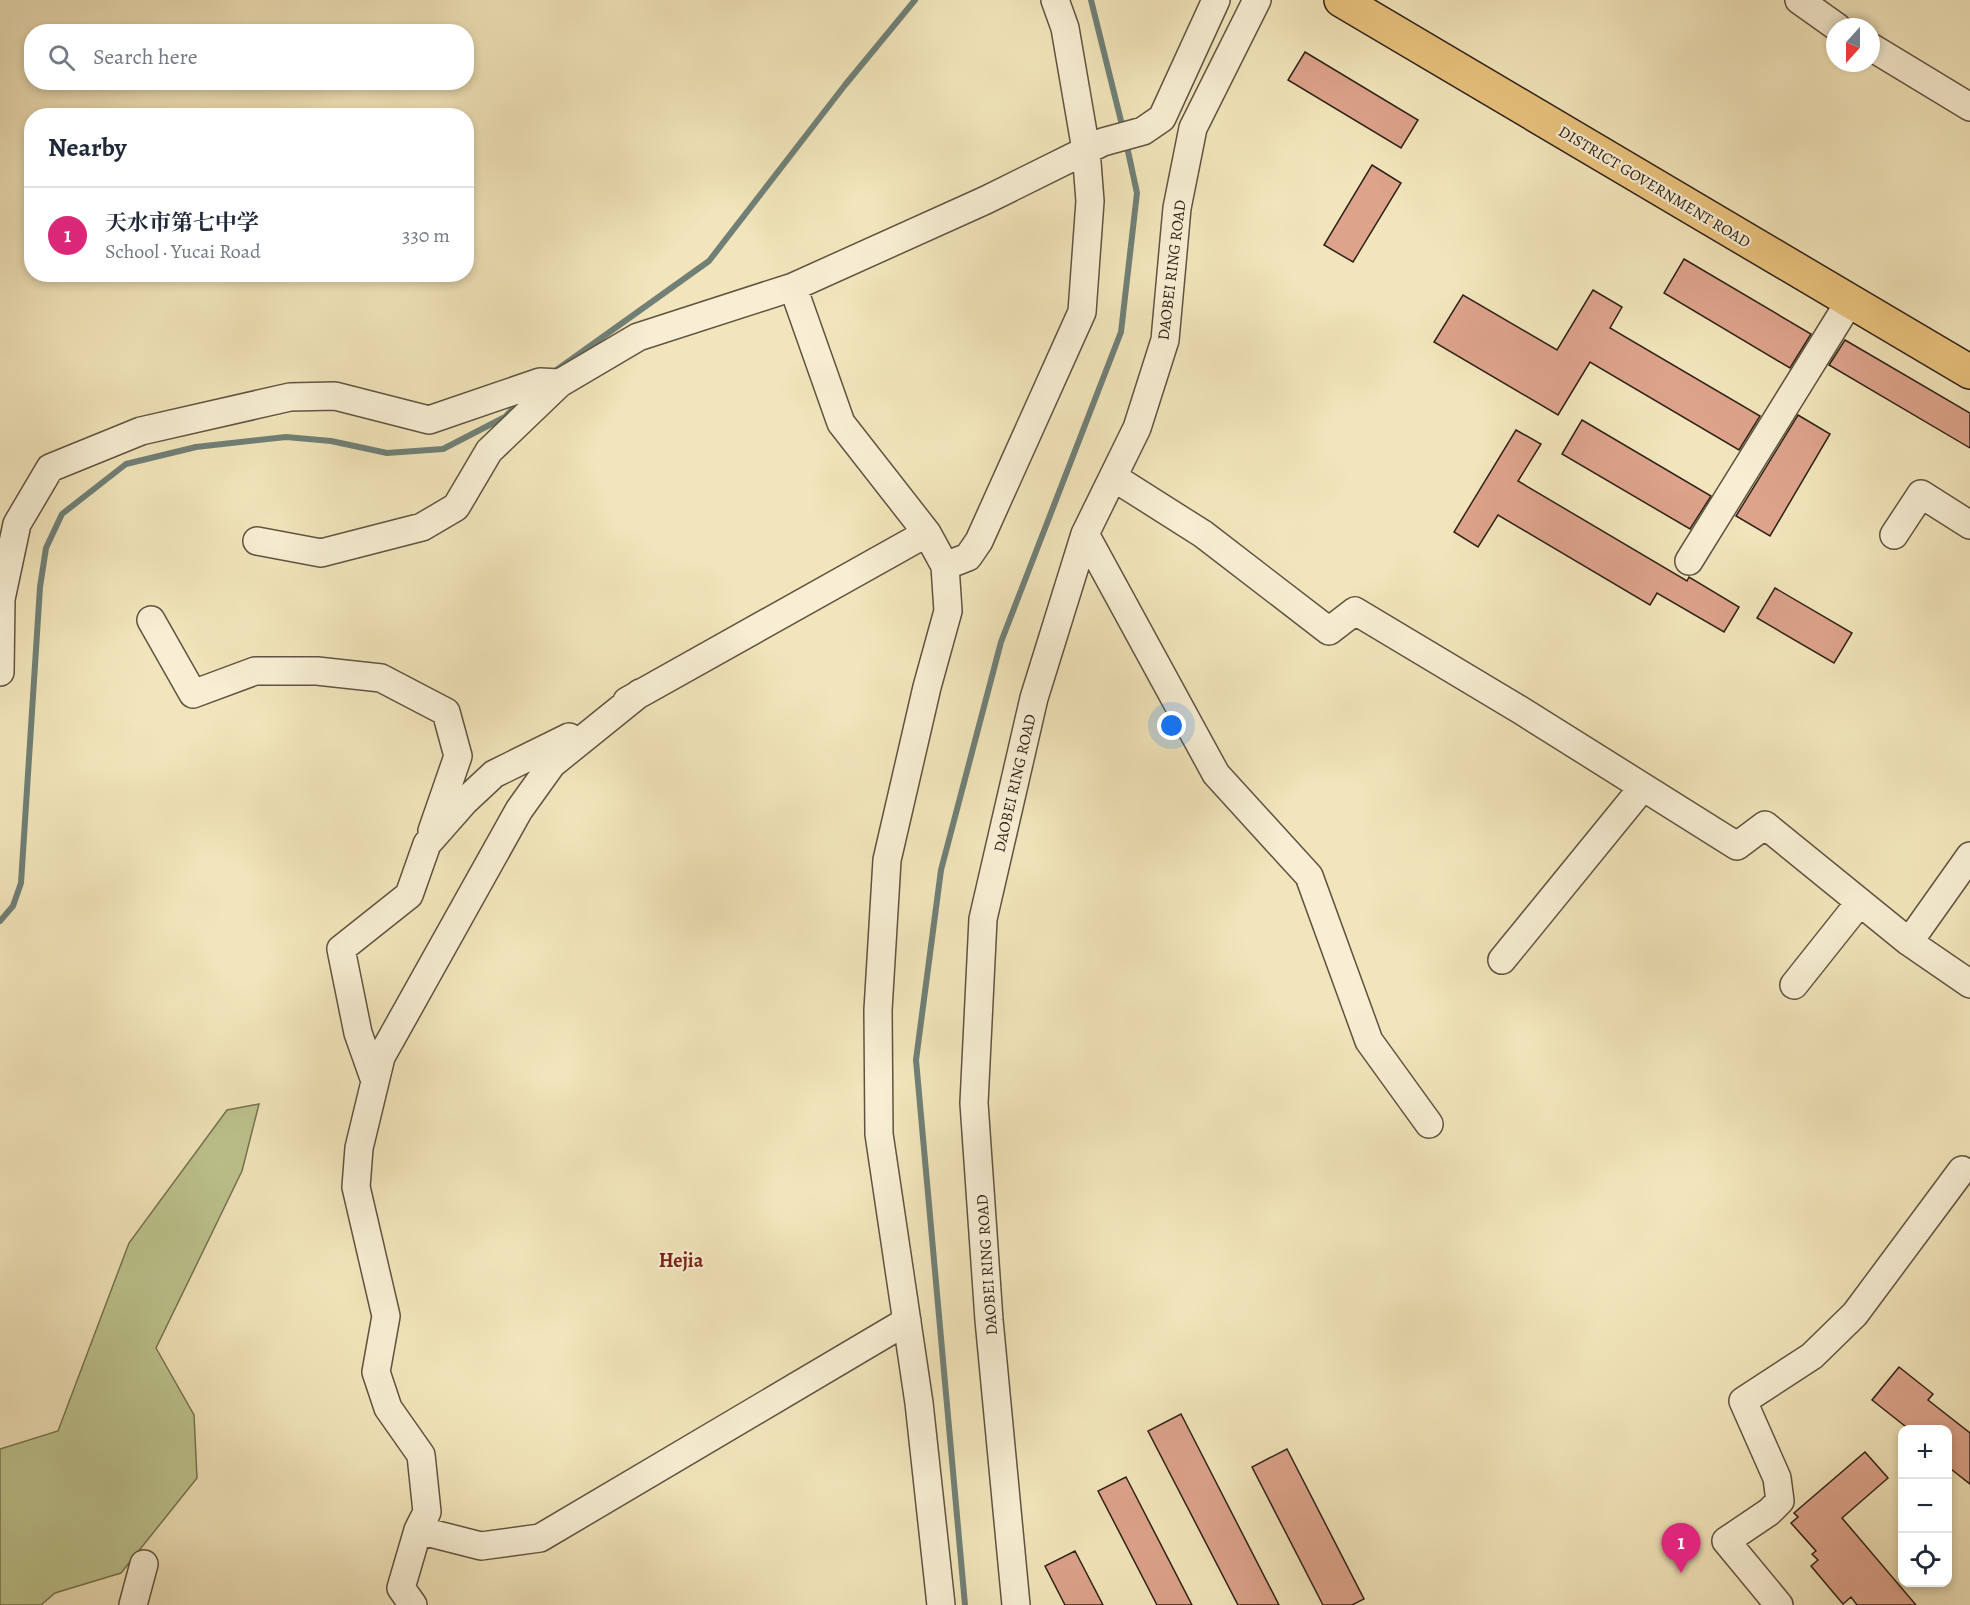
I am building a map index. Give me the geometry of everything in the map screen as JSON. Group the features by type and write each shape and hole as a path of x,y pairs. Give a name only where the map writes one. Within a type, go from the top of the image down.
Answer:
{"main road":[{"name":"DISTRICT GOVERNMENT ROAD","path":"1341,0 1970,372"}],"street":[{"path":"945,566 968,557 979,541 1082,312 1095,146 1056,0"},
{"path":"257,541 321,553 422,527 456,507 489,451 560,384 638,337 793,287 986,200 1095,146 1143,131 1162,118 1216,0"},
{"name":"DAOBEI RING ROAD","path":"1016,1605 989,1320 974,1103 983,931 1034,698 1085,534 1137,428 1165,340 1177,208 1193,128 1257,0"},
{"path":"1799,0 1826,19"},
{"path":"1880,52 1970,107"},
{"path":"793,287 842,423 927,532 945,566 948,611 927,687 887,860 878,1010 879,1134 907,1320 941,1605"},
{"path":"1689,561 1850,301"},
{"path":"0,672 1,599 17,524 50,468 141,431 290,397 335,396 429,420 540,382 560,384"},
{"path":"1113,477 1203,534 1329,631 1355,611 1737,846 1765,825 1909,942 1970,984"},
{"path":"1894,535 1921,494 1970,525"},
{"path":"427,844 464,802 494,774 569,737 640,693 927,532"},
{"path":"1085,534 1216,774 1309,876 1369,1041 1429,1124"},
{"path":"151,620 193,694 255,670 317,671 381,678 446,712 458,756 409,895 341,949 358,1033 375,1081"},
{"path":"412,1605 401,1588 418,1530 427,1512 421,1455 388,1408 376,1372 386,1316 356,1187 359,1148 381,1057 519,810 552,764 640,693"},
{"path":"1502,960 1643,787"},
{"path":"1909,942 1970,856"},
{"path":"1794,985 1860,902"},
{"path":"1779,1605 1726,1541 1769,1512 1779,1501 1777,1478 1743,1401 1812,1356 1855,1314 1962,1170"},
{"path":"418,1530 481,1546 540,1538 907,1320"},
{"path":"133,1605 144,1564"}],"green space":[{"path":"259,1104 242,1171 156,1348 194,1415 197,1478 121,1573 55,1593 41,1605 0,1605 0,1449 58,1431 129,1243 227,1110"}],"building":[{"path":"1305,52 1418,120 1401,148 1288,80"},
{"path":"1372,165 1401,183 1353,262 1324,245"},
{"path":"1684,259 1811,334 1790,368 1664,293"},
{"path":"1593,290 1622,307 1610,328 1760,416 1739,450 1590,362 1558,415 1434,342 1463,295 1557,350"},
{"path":"1845,340 1970,413 1970,448 1829,365"},
{"path":"1798,415 1830,434 1770,536 1736,516"},
{"path":"1582,420 1711,496 1690,529 1562,454"},
{"path":"1516,430 1541,444 1518,481 1687,581 1689,577 1739,607 1724,632 1657,593 1650,605 1498,515 1478,547 1454,532"},
{"path":"1775,588 1852,633 1834,663 1757,618"},
{"path":"1899,1367 1933,1394 1928,1400 1970,1433 1970,1484 1952,1470 1952,1425 1904,1425 1872,1400"},
{"path":"1181,1414 1279,1605 1238,1605 1148,1431"},
{"path":"1287,1449 1364,1599 1352,1605 1323,1605 1252,1467"},
{"path":"1865,1452 1888,1478 1842,1518 1898,1584 1898,1587 1901,1587 1916,1605 1857,1605 1851,1597 1843,1604 1811,1566 1818,1560 1812,1554 1816,1551 1791,1523 1798,1517 1794,1513"},
{"path":"1126,1477 1192,1605 1157,1605 1098,1491"},
{"path":"1075,1551 1103,1605 1065,1605 1045,1566"}],"waterway":[{"path":"555,371 709,261 845,85 915,0"},
{"path":"1091,0 1123,129"},
{"path":"965,1605 916,1060 941,870 1001,642 1121,332 1137,193 1126,142"},
{"path":"0,921 13,906 21,883 40,587 46,548 62,514 126,464 196,447 286,437 331,441 387,453 443,449 505,417 522,399"}],"place":[{"name":"天水市第七中学","path":"1681,1573"}],"district":[{"name":"Hejia","path":"681,1260"}]}
